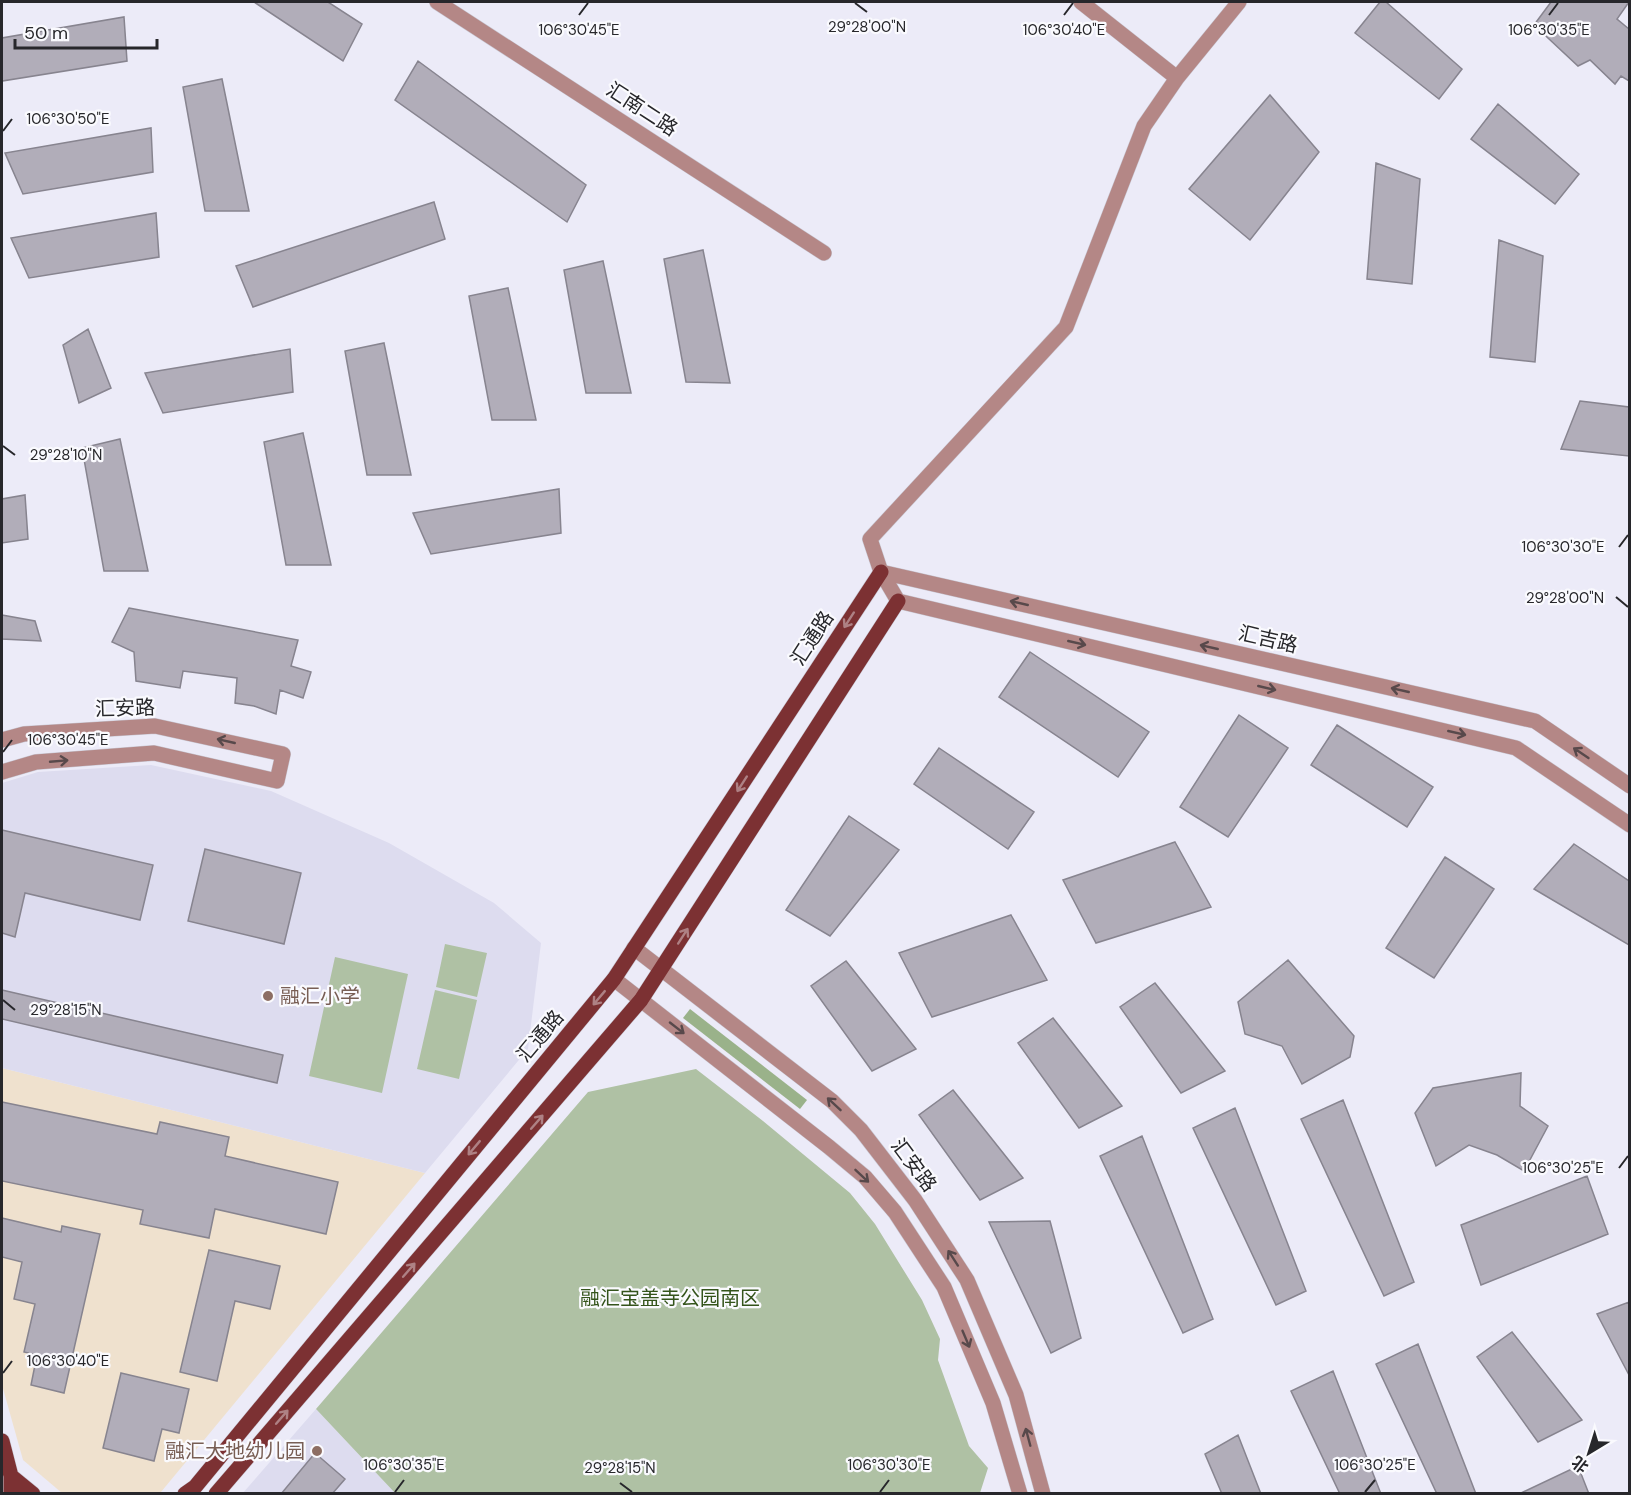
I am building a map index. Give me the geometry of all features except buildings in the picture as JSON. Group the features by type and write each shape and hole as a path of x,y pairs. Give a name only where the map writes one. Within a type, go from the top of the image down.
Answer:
{"main road":[{"name":"汇通路","path":"185,1494 195,1487 614,979 881,572"},
{"path":"216,1494 641,1000 898,600"},
{"path":"2,1441 11,1476 11,1494"},
{"path":"11,1476 33,1494"}],"street":[{"name":"汇南二路","path":"437,2 824,252"},
{"path":"1081,2 1177,78"},
{"path":"1239,2 1177,78 1144,126 1065,327 870,539 881,572 898,600 1516,748 1629,825"},
{"name":"汇吉路","path":"881,572 1535,721 1629,786"},
{"name":"汇安路","path":"2,740 24,734 155,726 284,754 277,781 154,753 36,762 2,772"},
{"name":"汇安路","path":"634,948 832,1101 861,1130 915,1200 967,1280 1016,1395 1043,1494"},
{"path":"614,979 847,1162 865,1177 895,1212 944,1287 993,1403 1020,1494"}],"shaded area":[{"name":"融汇小学","path":"151,765 271,791 389,843 494,903 541,943 528,1049 425,1173 2,1068 2,783 38,772"},
{"path":"2,1068 425,1173 161,1492 156,1494 62,1493 23,1460 2,1385"},
{"name":"融汇大地幼儿园","path":"316,1409 395,1493 242,1494"}],"green space":[{"path":"445,944 487,953 477,997 436,987"},
{"path":"335,957 408,974 382,1093 309,1076"},
{"path":"435,990 477,1000 459,1079 417,1069"},
{"path":"690,1009 807,1100 800,1109 683,1018"},
{"name":"融汇宝盖寺公园南区","path":"696,1069 850,1193 875,1224 922,1300 940,1339 938,1360 969,1446 988,1468 980,1493 395,1493 316,1409 588,1092"}],"place":[{"name":"融汇小学","path":"268,996"},
{"name":"融汇大地幼儿园","path":"317,1451"}]}
